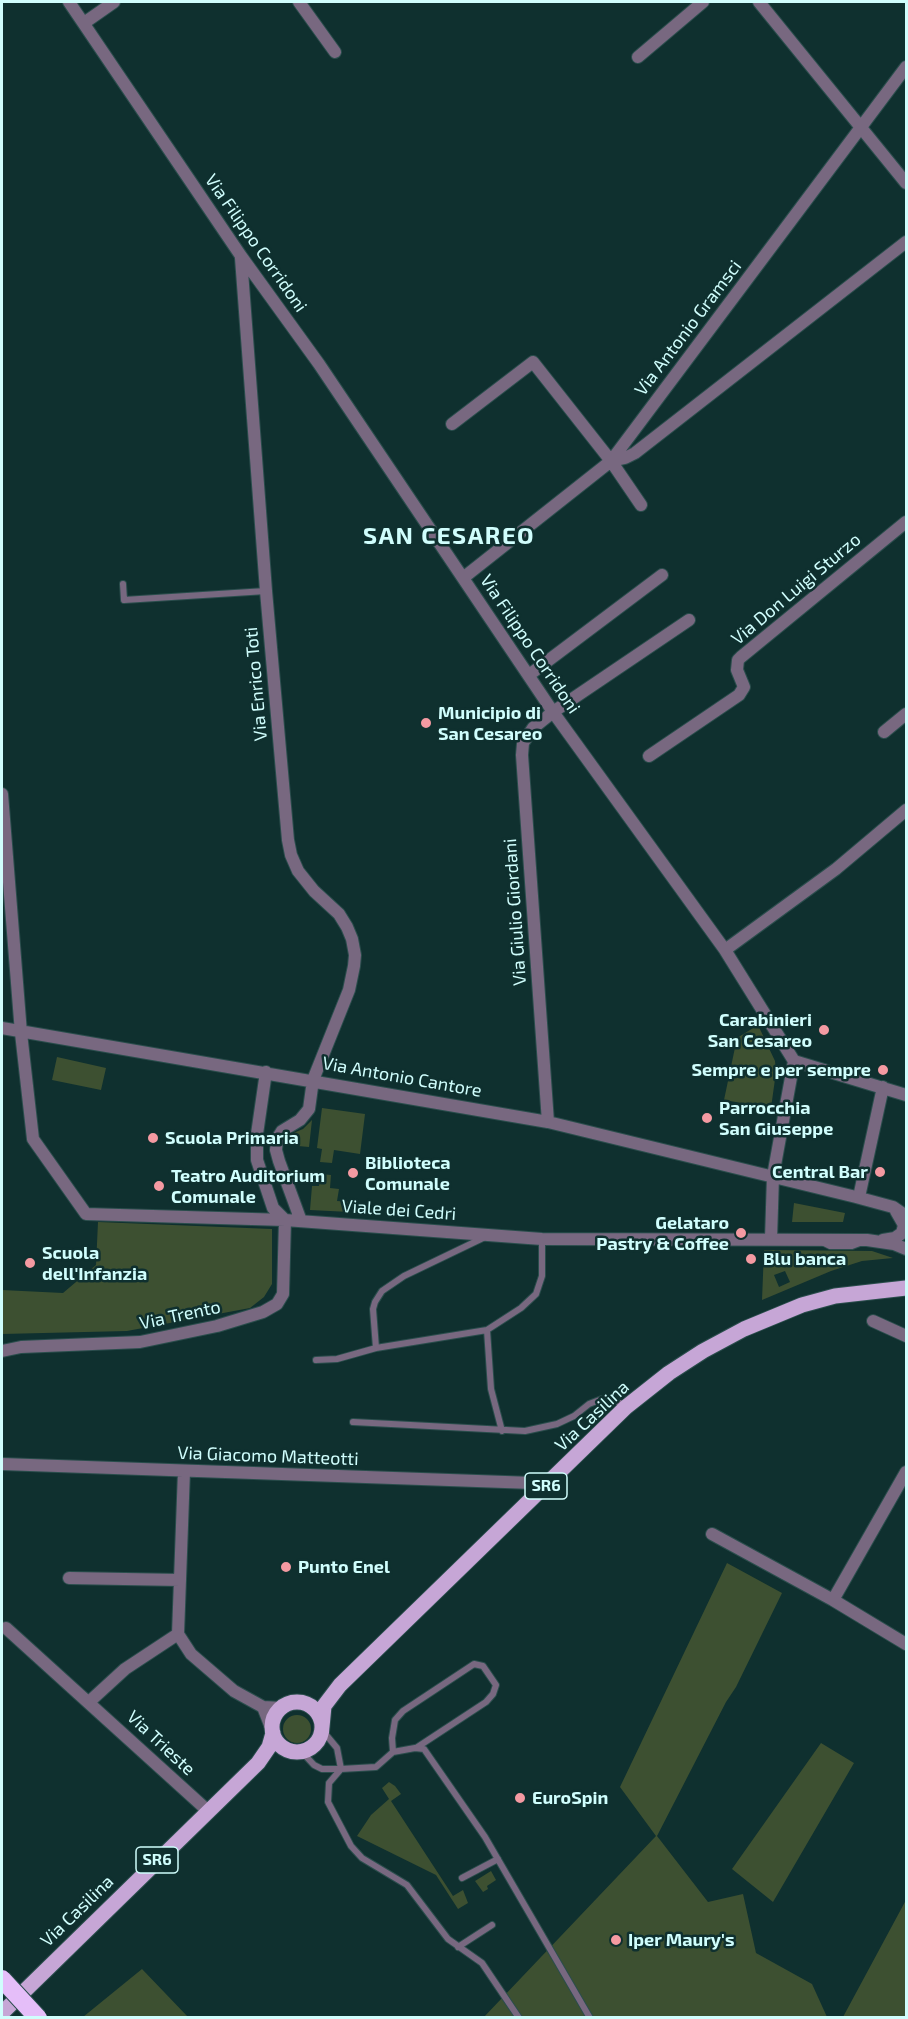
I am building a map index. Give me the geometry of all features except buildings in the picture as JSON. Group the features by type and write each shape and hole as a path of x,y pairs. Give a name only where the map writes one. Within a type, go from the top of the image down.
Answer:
{"highway":[{"path":"2,1979 38,2018"}],"main road":[{"name":"Via Casilina","path":"322,1729 324,1706 340,1685 626,1407 675,1369 759,1322 823,1298 903,1290"},
{"name":"Via Casilina","path":"301,1703 320,1697 340,1685"},
{"name":"SR6","path":"272,1731 275,1716 281,1708 291,1703 301,1703"},
{"path":"301,1703 316,1711 322,1729"},
{"name":"SR6","path":"298,1752 308,1750 316,1743 322,1729"},
{"name":"Via Casilina","path":"2,2013 7,2005 258,1763 269,1747 272,1731"},
{"path":"272,1731 279,1745 288,1751 298,1752"},
{"name":"Via Casilina","path":"258,1763 275,1754 298,1752"}],"street":[{"name":"Via Filippo Corridoni","path":"69,2 241,256 320,363 553,712 725,950 794,1061"},
{"path":"84,23 114,2"},
{"path":"299,2 336,52"},
{"path":"638,57 704,2"},
{"path":"759,2 906,183"},
{"name":"Via Antonio Gramsci","path":"464,578 611,461 906,66"},
{"path":"611,461 634,453 906,242"},
{"name":"Via Enrico Toti","path":"241,256 266,591 290,850 303,878 344,922 351,934 355,955 349,990 313,1080 310,1105 300,1120 282,1131 276,1145 279,1161 301,1221"},
{"path":"452,424 533,362 611,461 641,505"},
{"name":"Via Don Luigi Sturzo","path":"649,756 739,695 744,687 737,670 738,660 906,522"},
{"path":"529,675 662,575"},
{"name":"Via Giulio Giordani","path":"548,1122 523,743 529,733 553,712 689,620"},
{"path":"884,732 906,714"},
{"path":"2,794 21,1033"},
{"path":"725,950 836,869 906,810"},
{"name":"Via Antonio Cantore","path":"2,1028 548,1122 893,1207"},
{"name":"Viale dei Cedri","path":"21,1033 33,1139 86,1214 285,1220 542,1239 867,1240 894,1244 906,1249"},
{"path":"771,1239 773,1176 794,1061 906,1095"},
{"path":"266,1072 257,1134 257,1160 273,1208 285,1220"},
{"path":"859,1197 883,1088"},
{"path":"893,1207 906,1216"},
{"path":"867,1240 891,1239 902,1233 904,1225 893,1207"},
{"name":"Via Trento","path":"2,1351 21,1347 110,1345 149,1341 224,1324 262,1312 277,1304 283,1294 285,1220"},
{"path":"873,1321 906,1336"},
{"name":"Via Giacomo Matteotti","path":"2,1464 533,1483"},
{"path":"184,1471 178,1634 187,1650 234,1691 263,1707 281,1708"},
{"path":"833,1600 906,1472"},
{"path":"712,1534 833,1600 906,1644"},
{"path":"69,1578 180,1580"},
{"name":"Via Trieste","path":"6,1628 208,1811"},
{"path":"89,1702 125,1669 178,1634"},
{"path":"263,1707 272,1731"}],"lane":[{"path":"123,584 124,600 266,591"},
{"path":"375,1348 374,1309 375,1302 382,1291 413,1271 490,1234"},
{"path":"316,1360 343,1358 375,1348 487,1330 526,1304 536,1294 542,1276 542,1239"},
{"path":"487,1330 491,1389 502,1431"},
{"path":"354,1422 532,1431 570,1418 589,1404 602,1399 614,1400 626,1407"},
{"path":"393,1752 394,1720 403,1711 474,1664 483,1666 496,1685 493,1694 486,1702 415,1748"},
{"path":"322,1729 338,1748 341,1769 329,1783 328,1802 351,1846 362,1858 407,1885 448,1939 482,1963 519,2018"},
{"path":"298,1752 322,1769 341,1769 376,1767 393,1752 415,1748 424,1749 485,1837 590,2018"},
{"path":"462,1878 498,1859"},
{"path":"458,1947 492,1925"}],"green space":[{"path":"758,1025 775,1061 776,1072 771,1108 724,1100 737,1038"},
{"path":"57,1057 106,1068 101,1090 52,1080"},
{"path":"322,1108 365,1114 360,1154 334,1150 332,1163 320,1162 322,1149 317,1148"},
{"path":"312,1120 309,1147 287,1145 286,1136 303,1129"},
{"path":"320,1174 331,1175 330,1188 339,1189 337,1201 352,1202 350,1212 310,1210 312,1186 319,1186"},
{"path":"794,1203 845,1213 843,1222 792,1222"},
{"path":"98,1222 272,1229 272,1284 264,1297 250,1308 127,1331 2,1334 2,1290 63,1293 96,1265"},
{"path":"764,1250 872,1251 893,1258 862,1261 831,1271 762,1300","holes":["785,1271 790,1282 779,1287 774,1275"]},
{"path":"727,1563 782,1593 736,1687 726,1702 657,1836 708,1902 743,1894 756,1953 812,1984 827,2017 483,2018 656,1836 620,1787"},
{"path":"297,1715 307,1719 311,1729 307,1739 297,1743 287,1739 283,1729 287,1719"},
{"path":"821,1743 854,1763 773,1902 732,1869"},
{"path":"389,1782 401,1794 391,1801 453,1896 463,1890 468,1903 458,1909 436,1875 357,1836 371,1815 389,1799 382,1788"},
{"path":"491,1871 496,1880 483,1892 475,1881"},
{"path":"906,1900 906,2017 843,2017"},
{"path":"142,1969 188,2017 83,2017"}],"place":[{"name":"Municipio di San Cesareo","path":"426,723"},
{"name":"Carabinieri San Cesareo","path":"824,1030"},
{"name":"Sempre e per sempre","path":"883,1070"},
{"name":"Parrocchia San Giuseppe","path":"707,1118"},
{"name":"Scuola Primaria","path":"153,1138"},
{"name":"Central Bar","path":"880,1172"},
{"name":"Biblioteca Comunale","path":"353,1173"},
{"name":"Teatro Auditorium Comunale","path":"159,1186"},
{"name":"Gelataro Pastry & Coffee","path":"741,1233"},
{"name":"Blu banca","path":"751,1259"},
{"name":"Scuola dell'Infanzia","path":"30,1263"},
{"name":"Punto Enel","path":"286,1567"},
{"name":"EuroSpin","path":"520,1798"},
{"name":"Iper Maury's","path":"616,1940"}],"district":[{"name":"SAN CESAREO","path":"449,536"}]}
